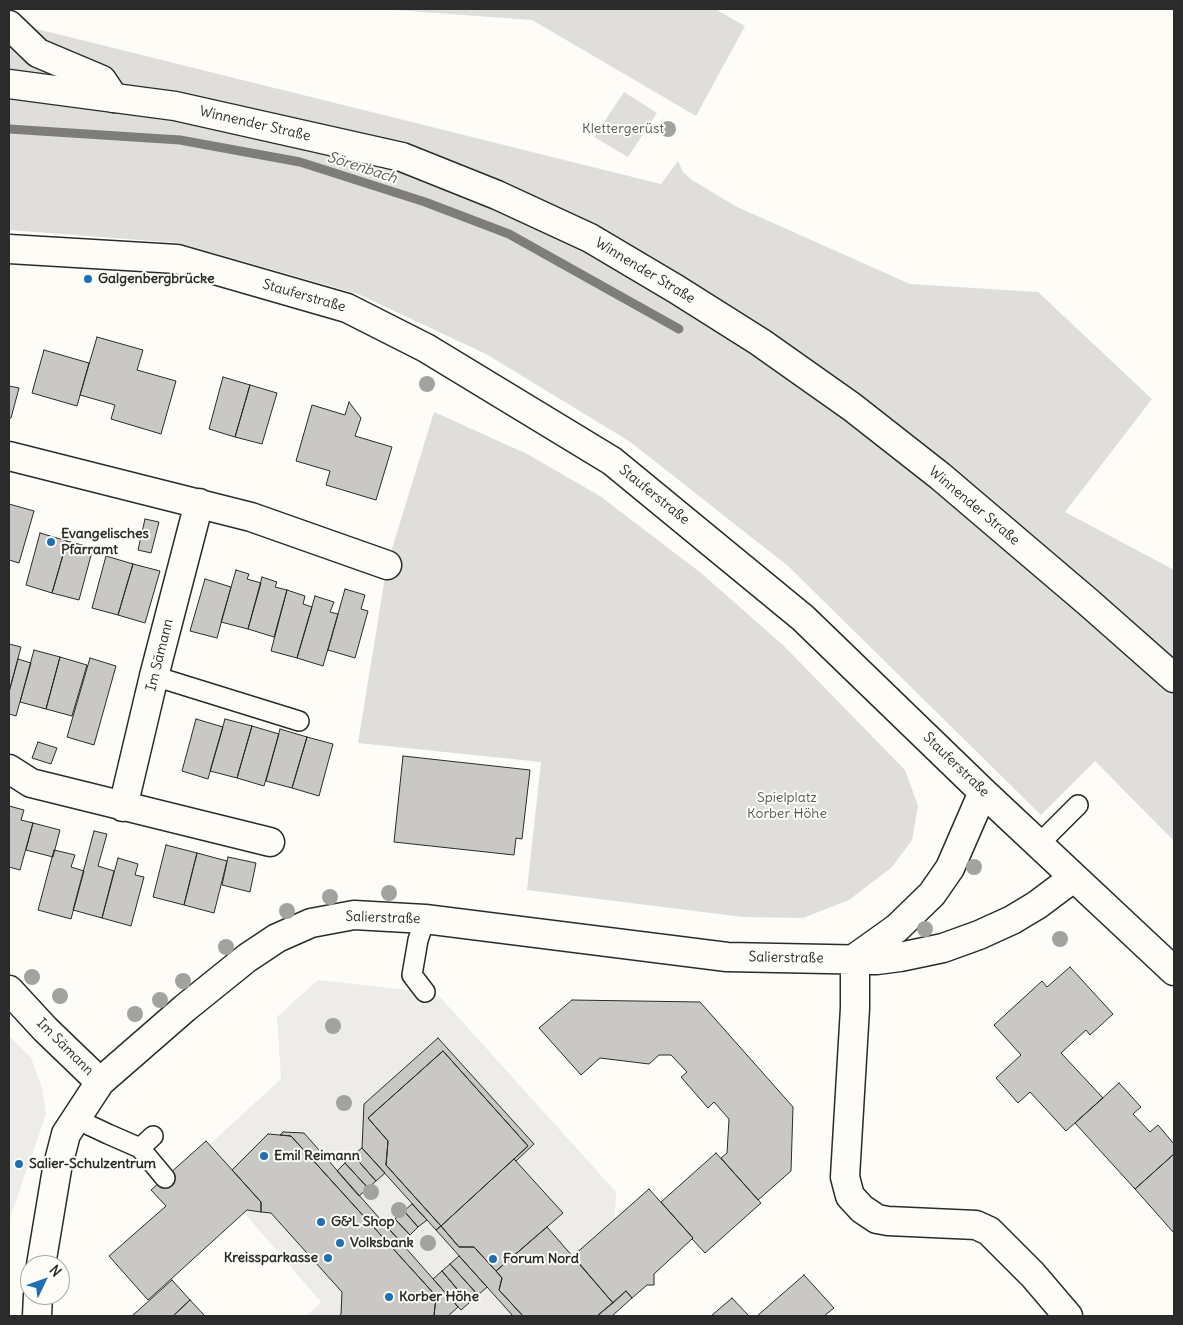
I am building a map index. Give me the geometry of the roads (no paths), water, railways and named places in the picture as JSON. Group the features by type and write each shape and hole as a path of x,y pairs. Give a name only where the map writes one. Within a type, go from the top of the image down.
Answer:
{"street":[{"path":"9,25 38,53 102,80 114,98"},
{"name":"Winnender Straße","path":"9,84 175,106 402,157 497,196 590,238 676,288 751,336 852,407 940,476 1174,678"},
{"name":"Stauferstraße","path":"9,249 177,259 347,308 426,348 612,461 803,618 1074,878 1174,971"},
{"path":"9,456 252,517 387,565"},
{"name":"Im Sämann","path":"123,807 154,676 199,504"},
{"path":"9,769 31,783 270,842"},
{"path":"984,792 950,868 932,894 897,928 855,958 855,1008 845,1177 850,1196 862,1209 876,1218 888,1221 976,1225 990,1231 1068,1316"},
{"name":"Salierstraße","path":"43,1255 57,1168 66,1134 100,1082 185,1008 248,958 276,938 311,922 354,914 425,919 727,957 855,958 878,960 943,948 961,942 1012,920 1074,878"},
{"name":"Im Sämann","path":"9,990 45,1029 100,1082"}],"lane":[{"path":"154,676 299,722"},
{"path":"1039,844 1078,805"},
{"path":"424,992 412,975 418,940 425,919"},
{"path":"76,1118 108,1134 146,1142 165,1178"}],"waterway":[{"name":"Sörenbach","path":"9,129 180,140 300,162 425,202 509,234 679,329"}],"place":[{"name":"Galgenbergbrücke","path":"88,279"},
{"name":"Evangelisches Pfarramt","path":"51,542"},
{"name":"Emil Reimann","path":"264,1156"},
{"name":"Salier-Schulzentrum","path":"19,1164"},
{"name":"G&L Shop","path":"321,1222"},
{"name":"Volksbank","path":"340,1243"},
{"name":"Kreissparkasse","path":"328,1258"},
{"name":"Forum Nord","path":"493,1259"},
{"name":"Korber Höhe","path":"389,1297"}],"park label":[{"name":"Klettergerüst","path":"623,129"},
{"name":"Spielplatz Korber Höhe","path":"787,806"}]}
